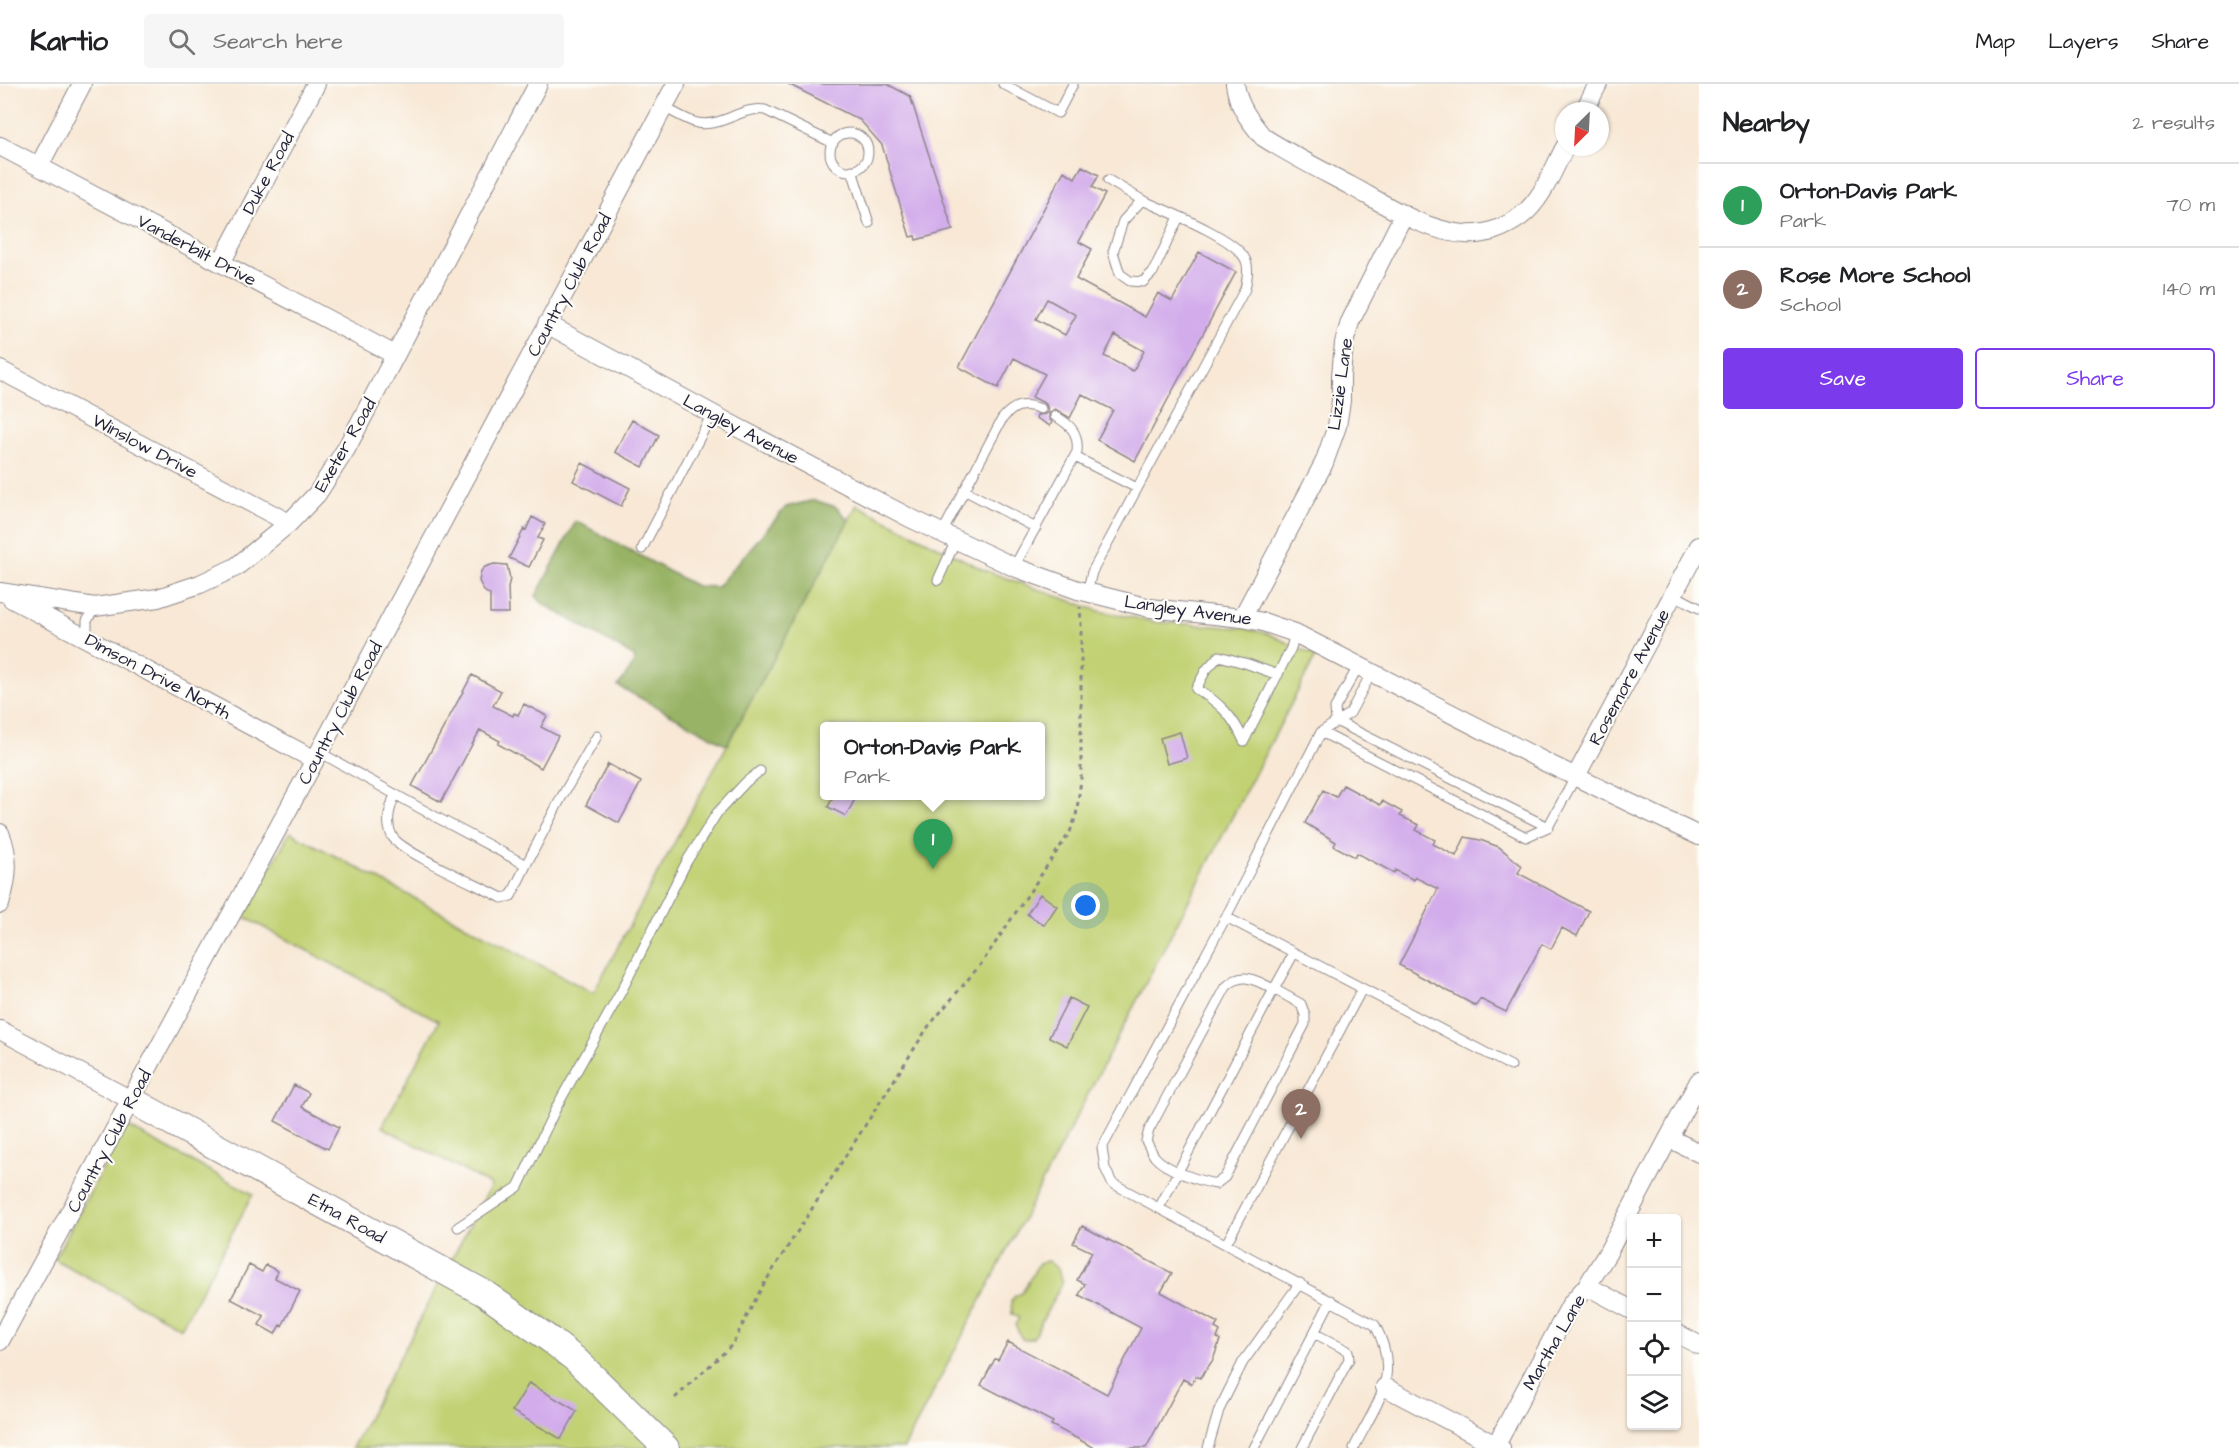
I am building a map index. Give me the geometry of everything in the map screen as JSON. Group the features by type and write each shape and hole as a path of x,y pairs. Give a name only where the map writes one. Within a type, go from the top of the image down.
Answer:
{"street":[{"path":"39,166 82,84"},
{"name":"Duke Road","path":"221,263 316,84"},
{"name":"Exeter Road","path":"0,593 95,607 158,598 200,584 236,567 289,523 317,494 346,448 538,84"},
{"name":"Country Club Road","path":"0,1341 317,756 675,84"},
{"path":"1235,84 1237,98 1246,118 1263,137 1404,214 1437,229 1459,234 1483,234 1498,229 1522,215 1543,190 1560,156"},
{"path":"1588,102 1597,84"},
{"name":"Vanderbilt Drive","path":"0,146 395,355"},
{"name":"Lizzie Lane","path":"1242,618 1324,463 1337,426 1341,400 1344,343 1350,322 1404,214"},
{"name":"Langley Avenue","path":"548,324 712,414 1014,567 1083,592 1150,608 1242,618 1263,622 1295,633 1699,836"},
{"name":"Winslow Drive","path":"0,370 289,523"},
{"name":"Rosemore Avenue","path":"1576,776 1699,546"},
{"name":"Dimson Drive North","path":"0,593 317,756"},
{"path":"0,833 6,847 8,866 0,904"},
{"name":"Etna Road","path":"0,1030 452,1275 506,1308 575,1359 666,1448"},
{"name":"Martha Lane","path":"1498,1446 1571,1304 1587,1286 1613,1243 1699,1081"},
{"path":"1669,1138 1699,1154"},
{"path":"1587,1286 1627,1307"},
{"path":"1681,1336 1699,1345"},
{"path":"1385,1387 1498,1446"}],"lane":[{"path":"1004,84 1058,113 1073,84"},
{"path":"663,107 698,123 711,123 754,108 765,110 832,143"},
{"path":"850,133 856,134 865,142 867,148 866,160 858,168 852,170 846,170 835,164 830,153 832,143 838,136 850,133"},
{"path":"852,170 869,223"},
{"path":"1083,592 1245,289 1248,274 1245,258 1233,245 1142,200 1108,180"},
{"path":"1142,200 1123,221 1113,252 1120,274 1130,281 1143,282 1153,272 1179,217"},
{"path":"938,580 964,490 994,434 1010,410 1019,405 1029,404 1041,409"},
{"path":"642,549 712,414"},
{"path":"1014,567 1075,457 1078,440 1074,430 1055,416"},
{"path":"1075,457 1137,488"},
{"path":"964,490 1036,528"},
{"path":"1674,595 1699,608"},
{"path":"87,639 87,621 95,607"},
{"path":"1278,675 1219,656 1206,670 1196,689 1223,707 1237,724 1244,741 1278,675 1291,648 1295,633"},
{"path":"1354,1448 1385,1387 1387,1363 1385,1344 1375,1325 1112,1183 1105,1168 1102,1148 1226,917 1321,732 1350,713 1365,668"},
{"path":"1336,721 1335,708 1365,668"},
{"path":"1336,721 1548,827"},
{"path":"1321,732 1526,837 1548,827 1576,776"},
{"path":"395,794 388,816 392,837 408,850 502,898 511,896 561,798 597,736"},
{"path":"317,756 395,794 526,865"},
{"path":"458,1227 518,1187 557,1106 622,990 687,861 717,813 746,782 760,771"},
{"path":"1226,917 1511,1066"},
{"path":"1159,1208 1294,953"},
{"path":"1245,977 1274,989 1301,1004 1305,1024 1225,1177 1216,1184 1195,1180 1157,1159 1146,1141 1149,1130 1226,987 1233,979 1245,977"},
{"path":"1226,1244 1362,989"},
{"path":"1208,1448 1219,1410 1243,1362 1300,1283"},
{"path":"1254,1448 1331,1300"},
{"path":"1302,1448 1348,1359 1348,1351 1314,1333"}],"path":[{"path":"675,1398 732,1345 762,1287 928,1027 981,964 1070,832 1076,816 1081,780 1083,592"}],"green space":[{"path":"814,500 836,507 849,520 727,745 618,686 632,667 635,657 542,603 536,596 576,521 696,586 717,587 786,507"},
{"path":"857,505 984,570 1099,611 1156,622 1244,628 1269,634 1316,656 904,1448 352,1448 491,1185 382,1127 439,1021 244,917 290,832 593,993"},
{"path":"126,1126 253,1194 181,1328 54,1259"},
{"path":"1048,1261 1058,1269 1062,1283 1033,1338 1022,1339 1015,1325 1019,1318 1012,1314 1011,1302 1014,1297 1022,1293 1039,1263"}],"building":[{"path":"788,84 887,84 910,96 953,230 916,240 915,236 910,237 882,145 860,120"},
{"path":"1082,166 1099,175 1092,187 1105,194 1079,242 1092,249 1076,279 1145,317 1158,293 1172,301 1199,252 1236,272 1135,461 1097,440 1113,410 1082,394 1070,418 1055,409 1049,413 1049,419 1052,422 1050,426 1036,418 1037,415 1048,411 1046,404 1032,397 1045,374 1014,358 998,388 959,367 1064,171 1075,178","holes":["1047,299 1076,315 1065,335 1036,319","1115,335 1144,351 1133,371 1104,356"]},
{"path":"632,420 659,435 643,467 615,452"},
{"path":"582,463 630,488 621,506 573,481"},
{"path":"532,517 545,524 538,538 543,540 529,567 509,558"},
{"path":"494,564 507,565 510,579 509,613 490,613 490,595 484,591 479,581 481,571"},
{"path":"472,675 501,691 493,706 513,716 514,713 518,715 524,704 547,716 541,727 558,736 541,768 498,744 500,741 480,730 441,802 412,786"},
{"path":"1180,732 1187,758 1167,764 1160,738"},
{"path":"608,764 641,782 619,823 586,805"},
{"path":"1343,785 1380,805 1382,801 1402,812 1400,816 1419,825 1416,830 1435,840 1433,844 1456,856 1465,837 1499,847 1522,866 1518,873 1589,911 1577,936 1562,928 1551,949 1542,944 1506,1012 1480,999 1476,1006 1399,965 1438,889 1415,877 1414,880 1395,870 1394,873 1357,853 1355,857 1334,846 1336,842 1305,823 1323,790 1336,797"},
{"path":"832,800 854,800 846,816 828,807"},
{"path":"1040,894 1057,906 1044,925 1027,914"},
{"path":"1069,998 1087,1007 1067,1046 1049,1037"},
{"path":"294,1085 309,1093 302,1107 339,1127 328,1149 275,1121"},
{"path":"1082,1226 1172,1273 1161,1292 1218,1323 1215,1328 1220,1331 1217,1338 1220,1340 1213,1360 1200,1378 1196,1376 1192,1384 1183,1379 1146,1448 1095,1448 1051,1425 1053,1422 981,1385 995,1359 998,1360 1008,1342 1107,1394 1141,1328 1079,1295 1085,1284 1077,1280 1092,1252 1073,1243"},
{"path":"249,1265 262,1272 266,1265 278,1271 275,1278 300,1291 282,1326 280,1325 275,1334 259,1325 264,1316 231,1299"},
{"path":"529,1383 577,1411 561,1439 512,1411"}],"place":[{"name":"Orton-Davis Park","path":"933,869"},
{"name":"Rose More School","path":"1301,1139"}]}
